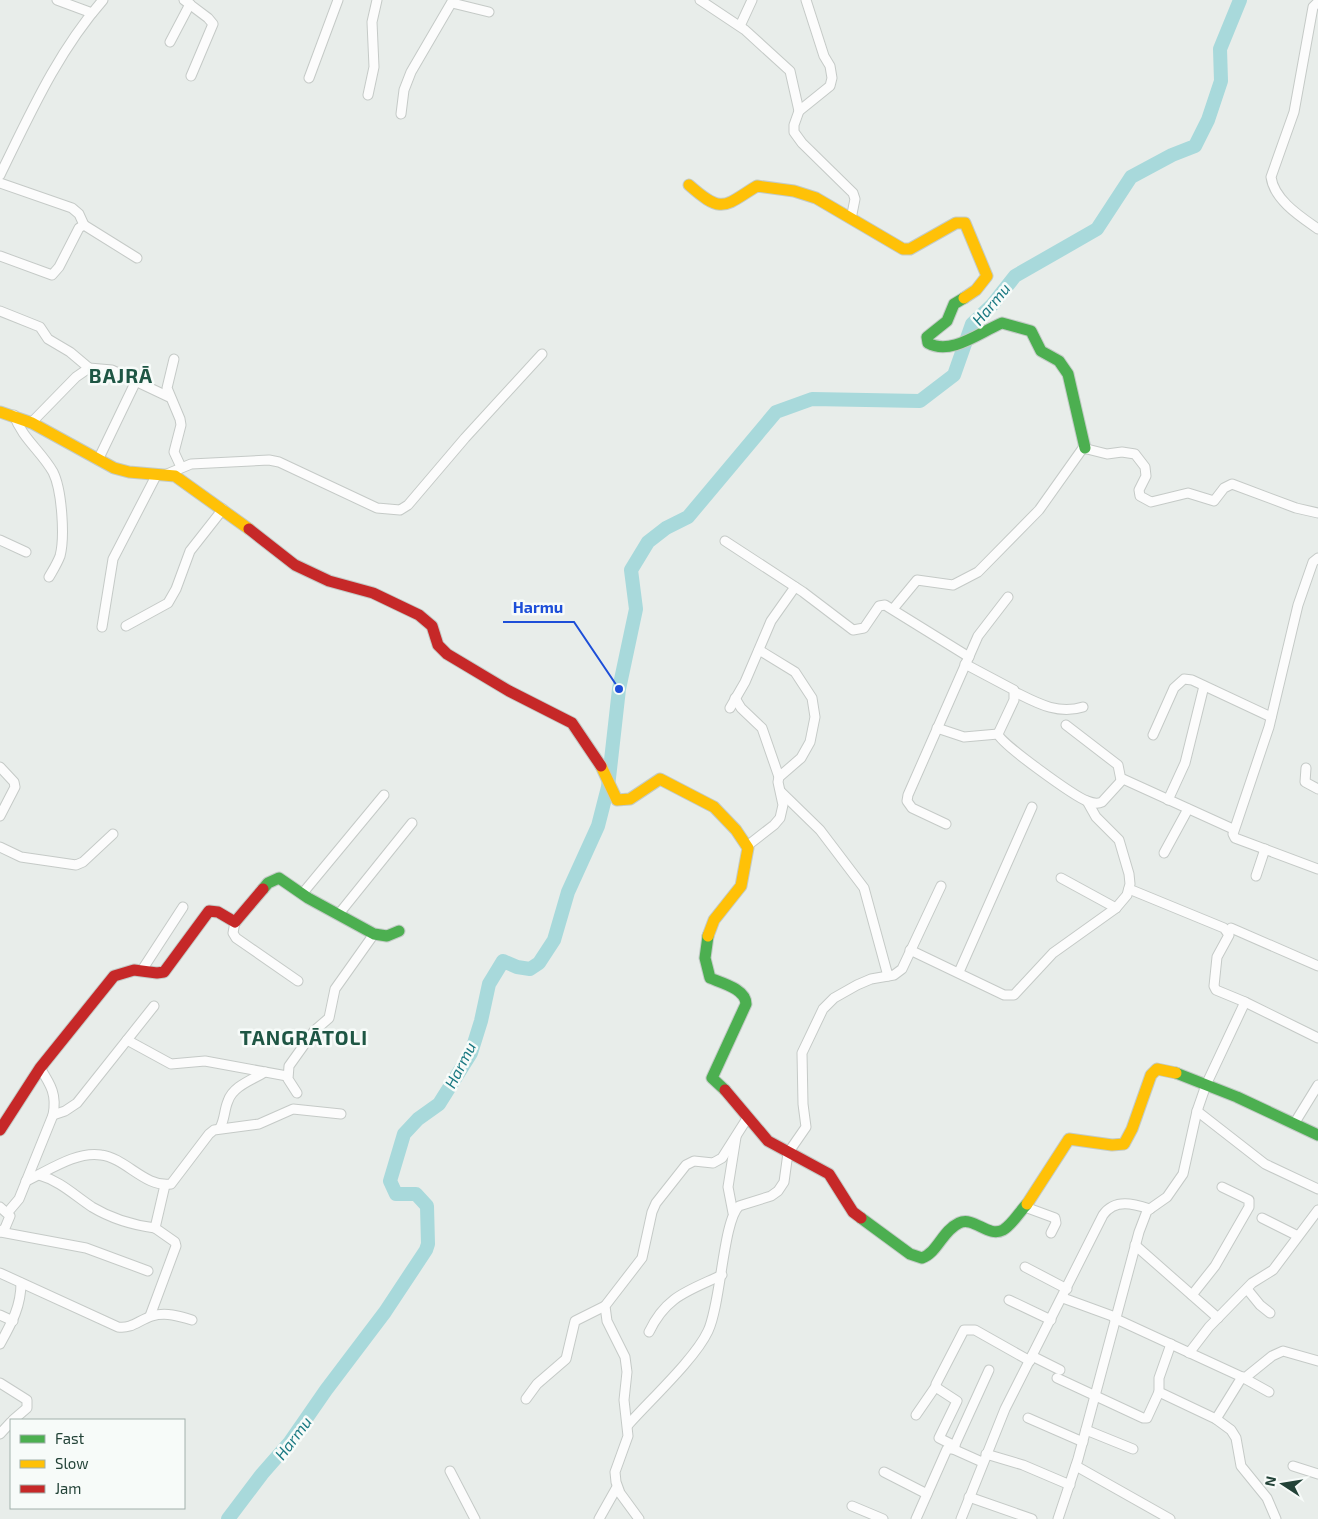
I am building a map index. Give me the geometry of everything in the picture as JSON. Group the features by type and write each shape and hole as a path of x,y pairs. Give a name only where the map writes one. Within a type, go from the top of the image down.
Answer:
{"street":[{"path":"57,0 92,13"},
{"path":"0,175 33,107 55,69 92,13 103,0"},
{"path":"309,78 338,0"},
{"path":"368,95 374,67 372,22 377,0"},
{"path":"700,0 740,26 790,71 799,111"},
{"path":"740,26 752,0"},
{"path":"806,0 824,56 830,66 832,80 830,86 799,111 794,125 795,134 853,193 855,199 851,219"},
{"path":"401,114 404,90 411,72 453,1 489,12"},
{"path":"170,42 187,2 213,24 191,76"},
{"path":"1318,2 1314,7 1291,120 1271,177 1273,185 1288,205 1318,229"},
{"path":"0,151 10,155"},
{"path":"0,183 72,208 79,214 84,225 138,258"},
{"path":"689,185 711,202 723,205 740,199 757,186 802,192 816,198 895,246 906,250 958,222 967,225 987,276 976,290 954,304 946,321 926,340 929,345 934,347 960,343 996,324 1004,323 1025,328 1033,334 1038,348 1064,366 1070,378 1085,448"},
{"path":"0,256 52,275 59,267 79,228 84,225"},
{"path":"0,311 40,327 48,339 70,352 89,368"},
{"path":"102,627 113,559 162,474 191,464 269,460 279,462 377,508 400,510 408,505 464,438 542,354"},
{"path":"174,359 168,382 169,397 180,419 174,452 181,467"},
{"path":"33,421 76,377 89,368 104,368 169,397"},
{"path":"98,460 136,381"},
{"path":"0,412 33,421 98,460 131,473 162,474 183,481 223,509 295,565 329,581 373,593 419,615 432,626 438,645 447,654 509,691 572,723 606,773 617,800 632,800 652,782 662,780 714,807 736,830 747,846 747,860 741,886 711,927 705,964 707,973 712,980 742,993 746,998 745,1011 712,1078 732,1097 768,1141 829,1174 853,1212 910,1254 920,1257 929,1255 957,1223 967,1222 987,1231 1002,1231 1012,1223 1025,1207 1069,1139 1112,1145 1125,1143 1154,1071 1168,1071 1206,1085 1318,1135"},
{"path":"14,415 22,434 47,464 58,486 62,545 57,564 49,577"},
{"path":"1085,448 1107,454 1122,452 1134,454 1146,467 1146,476 1139,490 1140,496 1151,502 1188,493 1214,501 1224,488 1232,484 1296,508 1318,513"},
{"path":"893,610 918,580 953,585 978,572 1039,510 1077,454 1085,448"},
{"path":"126,626 168,603 176,589 190,550 223,509"},
{"path":"0,540 26,552"},
{"path":"725,541 795,587 853,630 864,628 879,606 885,605 967,661 1009,686 1015,692 1044,706 1058,710 1072,710 1083,707"},
{"path":"1318,558 1313,562 1298,605 1271,716 1233,829 1235,838 1318,869"},
{"path":"730,708 772,621 795,587"},
{"path":"946,824 912,808 907,801 978,636 1008,597"},
{"path":"759,650 795,672 813,702 815,717 810,742 795,765 779,777"},
{"path":"1153,735 1180,681 1187,679 1271,716"},
{"path":"1168,800 1185,763 1204,686"},
{"path":"910,950 959,972 1004,996 1014,995 1053,953 1116,908 1123,901 1129,889 1130,874 1119,840 1096,817 1087,801 1001,741 998,734 1015,692"},
{"path":"736,698 741,708 762,728 772,752 779,777 778,785 783,805 778,822 747,846"},
{"path":"1066,725 1118,766 1121,780"},
{"path":"937,728 964,736 998,734"},
{"path":"0,767 14,782 15,787 0,816"},
{"path":"1306,768 1305,782 1318,789"},
{"path":"1121,780 1233,829"},
{"path":"1087,801 1102,802 1121,780"},
{"path":"781,792 820,830 864,888 888,976"},
{"path":"302,894 384,795"},
{"path":"959,972 1032,807"},
{"path":"1164,853 1188,809"},
{"path":"338,915 412,823"},
{"path":"0,847 21,857 76,865 83,862 113,834"},
{"path":"1256,876 1265,849"},
{"path":"298,981 236,938 233,933 234,922 273,879 279,878 302,894 374,934 392,936 400,931"},
{"path":"1061,878 1116,908"},
{"path":"733,1213 739,1206 758,1202 778,1191 784,1182 788,1153 806,1129 802,1053 820,1013 834,998 844,991 871,979 888,976 902,969 941,886"},
{"path":"1129,889 1226,930 1229,935 1228,939 1216,957 1214,988 1218,992 1245,1002 1318,1038"},
{"path":"142,970 182,907"},
{"path":"0,1130 40,1068 114,976 123,972 142,970 157,974 164,972 209,911 213,910 234,922"},
{"path":"1231,928 1318,966"},
{"path":"297,1093 287,1076 289,1066 314,1031 329,1018 335,988 374,934"},
{"path":"1058,1519 1083,1442 1114,1318 1146,1213 1150,1208 1167,1197 1183,1174 1197,1111 1206,1085 1245,1002"},
{"path":"53,1115 65,1111 77,1103 154,1006"},
{"path":"127,1040 171,1064 205,1061 287,1076"},
{"path":"40,1068 54,1091 56,1104 16,1204 8,1212 8,1222 0,1232 86,1248 148,1271"},
{"path":"220,1128 234,1090 265,1072"},
{"path":"1294,1124 1318,1086"},
{"path":"26,1181 80,1156 101,1154 157,1184 165,1185 175,1181 208,1134 220,1128 259,1124 293,1109 341,1114"},
{"path":"1197,1111 1265,1164 1318,1188"},
{"path":"526,1399 537,1384 566,1359 575,1321 605,1306 642,1258 652,1212 656,1203 686,1165 694,1161 713,1162 722,1158 736,1133 748,1117"},
{"path":"628,1425 686,1361 706,1334 722,1275 733,1213 728,1188 736,1133"},
{"path":"39,1175 54,1180 93,1207 125,1223 155,1228 170,1238 176,1246 150,1316"},
{"path":"155,1228 165,1185"},
{"path":"1192,1295 1215,1266 1249,1207 1249,1200 1222,1187"},
{"path":"961,1519 984,1458 1031,1358 1107,1210 1112,1206 1125,1203 1150,1208"},
{"path":"0,1206 8,1212"},
{"path":"1025,1207 1055,1218 1056,1223 1051,1233"},
{"path":"1188,1352 1255,1280 1273,1270 1298,1236 1314,1220 1318,1210"},
{"path":"1262,1218 1298,1236"},
{"path":"1135,1246 1218,1318"},
{"path":"1025,1267 1068,1289"},
{"path":"0,1274 118,1327 134,1325 150,1316 171,1314 192,1320"},
{"path":"649,1332 665,1305 680,1295 722,1275"},
{"path":"0,1344 19,1306 21,1283"},
{"path":"1247,1289 1260,1305 1270,1313"},
{"path":"1062,1298 1114,1318 1242,1377 1269,1392"},
{"path":"1009,1300 1051,1320"},
{"path":"605,1306 608,1320 625,1357 627,1372 624,1400 628,1425 627,1443 616,1472 618,1487 640,1519"},
{"path":"0,1315 13,1321"},
{"path":"916,1415 936,1386 966,1329 975,1330 1031,1358 1095,1397 1143,1418 1147,1418 1159,1392 1159,1378 1171,1344"},
{"path":"1216,1419 1242,1377 1246,1377 1283,1351 1318,1361"},
{"path":"916,1519 947,1449 954,1447 989,1370"},
{"path":"0,1383 28,1400 27,1408 14,1419"},
{"path":"936,1386 957,1401 939,1438 954,1447 984,1458 1023,1465 1070,1485"},
{"path":"1159,1392 1225,1424 1234,1435 1241,1466 1267,1498 1276,1519"},
{"path":"1028,1418 1083,1442"},
{"path":"0,1434 10,1423"},
{"path":"1086,1430 1133,1449"},
{"path":"1076,1466 1170,1519"},
{"path":"1293,1466 1318,1474"},
{"path":"450,1471 473,1518"},
{"path":"884,1472 927,1494"},
{"path":"599,1519 618,1487"},
{"path":"969,1497 1032,1519"},
{"path":"852,1506 882,1519"}],"waterway":[{"name":"Harmu","path":"228,1519 262,1474 290,1442 326,1390 385,1312 426,1250 428,1244 427,1206 416,1194 396,1194 390,1181 404,1134 418,1119 439,1104 471,1053 481,1021 489,984 503,961 517,967 530,969 539,963 554,940 568,892 598,826 608,787 619,689 636,609 631,570 648,542 666,528 688,517 776,412 812,399 920,401 954,375 972,324 992,305 1015,276 1097,229 1131,177 1172,155 1195,146 1208,120 1221,81 1220,49 1240,0"}],"traffic: fast":[{"path":"964,298 954,304 947,321 927,337 928,343 946,347 956,345 1002,323 1031,331 1041,351 1059,361 1068,374 1085,448"},
{"path":"263,889 268,883 279,878 308,898 374,934 387,936 399,931"},
{"path":"708,936 705,958 710,978 738,990 745,999 746,1004 712,1078 725,1090"},
{"path":"1176,1073 1237,1097 1318,1135"},
{"path":"861,1218 910,1254 922,1258 932,1251 948,1231 959,1223 970,1222 997,1232 1010,1225 1027,1204"}],"traffic: slow":[{"path":"689,185 709,201 717,204 730,202 757,186 794,191 816,198 903,249 910,249 956,223 965,223 987,276 976,290 964,298"},
{"path":"0,412 32,423 114,468 129,472 175,476 249,529"},
{"path":"601,766 617,800 630,799 660,779 714,807 736,830 748,848 741,886 714,920 708,936"},
{"path":"1027,1204 1069,1139 1112,1145 1124,1144 1132,1129 1151,1075 1157,1069 1176,1073"}],"traffic: jam":[{"path":"249,529 295,565 329,581 373,593 419,615 432,626 438,645 447,654 509,691 572,723 601,766"},
{"path":"0,1130 40,1068 114,976 134,970 164,972 209,911 218,912 235,922 263,889"},
{"path":"725,1090 768,1141 829,1174 853,1212 861,1218"}],"place":[{"name":"Harmu","path":"619,689"}],"district":[{"name":"BAJRĀ","path":"121,376"},
{"name":"TANGRĀTOLI","path":"304,1038"}]}
